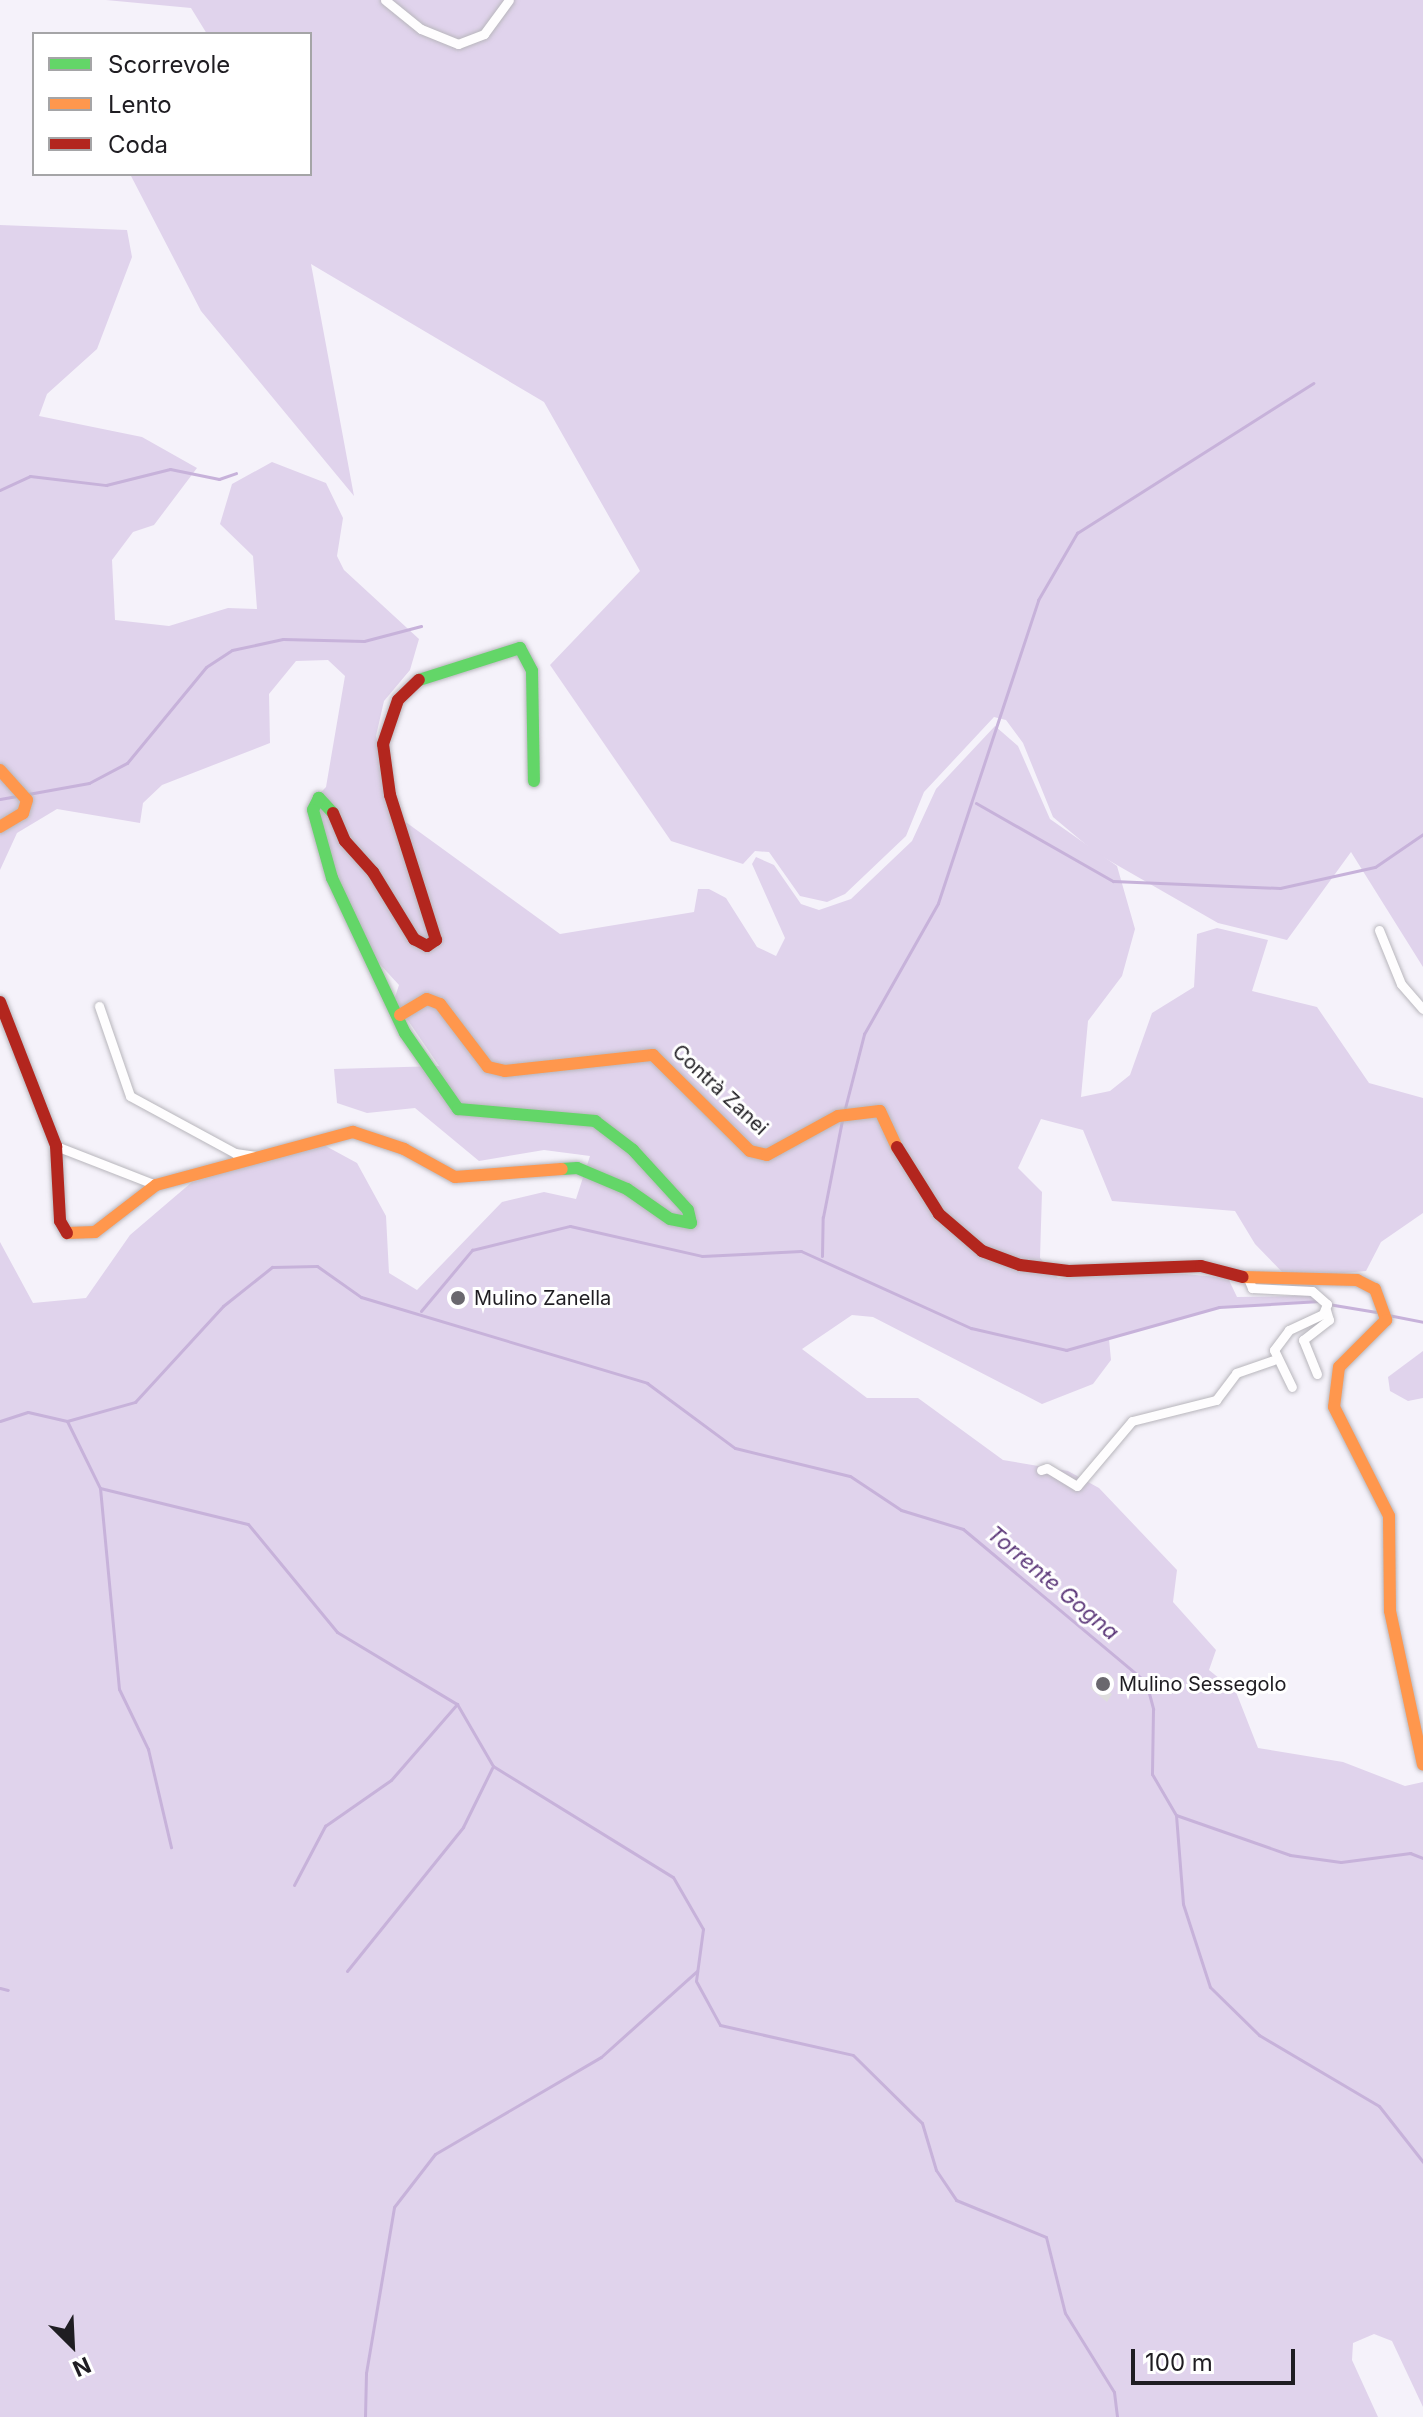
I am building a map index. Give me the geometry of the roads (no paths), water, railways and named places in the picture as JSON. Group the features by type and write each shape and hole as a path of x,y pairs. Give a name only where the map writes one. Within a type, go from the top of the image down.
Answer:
{"street":[{"path":"385,0 421,29 458,44 484,34 509,0"},
{"path":"0,1002 56,1146 60,1221 69,1236 95,1232 156,1185 268,1158 353,1132 404,1149 455,1177 577,1168 627,1189 670,1219 691,1223 688,1210 633,1150 595,1121 458,1109 400,1015 332,878 314,801 329,802 345,841 373,872 414,939 427,946 437,932 385,763 386,728 398,700 426,673 520,648 532,671 534,781"},
{"path":"0,770 24,794 23,813 0,827"},
{"path":"1379,930 1401,984 1423,1009"},
{"name":"Contrà Zanei","path":"400,1015 427,999 440,1004 488,1067 505,1071 653,1055 735,1138 758,1153 783,1150 843,1114 880,1111 913,1181 982,1251 1042,1270 1201,1266 1248,1278 1357,1280 1383,1301 1383,1329 1335,1377 1334,1407 1389,1516 1390,1611 1423,1765"},
{"path":"99,1006 130,1096 235,1153 268,1158"},
{"path":"56,1146 156,1185"},
{"name":"Contrà Zanei","path":"1248,1278 1252,1288 1316,1292 1326,1310"},
{"path":"1041,1470 1047,1468 1077,1486 1132,1421 1216,1400 1233,1375 1273,1360 1289,1330 1326,1310 1329,1320 1303,1340 1317,1374"},
{"path":"1273,1360 1292,1387"}],"waterway":[{"path":"844,1112 864,1034 938,903 1038,600 1077,533 1313,383"},
{"path":"0,490 30,476 106,485 170,469 219,479 236,473"},
{"path":"28,794 89,783 127,763 206,667 232,650 283,639 364,641 421,626"},
{"path":"0,799 17,796"},
{"path":"976,803 1113,881 1280,888 1375,867 1423,834"},
{"path":"822,1256 823,1217 842,1120"},
{"path":"421,1311 472,1250 570,1226 702,1256 801,1251 971,1328 1066,1350 1219,1307 1320,1301"},
{"name":"Torrente Gogna","path":"0,1421 28,1412 67,1421 135,1402 223,1306 272,1267 317,1266 361,1297 647,1383 735,1448 850,1476 901,1510 963,1529 1146,1682 1153,1709 1152,1774 1176,1815"},
{"path":"1328,1304 1376,1312"},
{"path":"1388,1315 1423,1322"},
{"path":"67,1421 100,1488 248,1524 337,1632 457,1704 493,1766 673,1877 703,1929 696,1981 720,2025 853,2055 922,2123 936,2170 956,2200 1046,2237 1065,2313 1114,2392 1117,2417"},
{"path":"100,1488 119,1689 148,1749 171,1847"},
{"path":"294,1885 325,1826 391,1780 457,1704"},
{"path":"347,1971 463,1827 492,1768"},
{"path":"1176,1815 1183,1904 1210,1987 1259,2035 1379,2106 1423,2162"},
{"path":"1176,1815 1290,1855 1341,1862 1410,1853 1423,1858"},
{"path":"365,2417 366,2373 394,2207 435,2154 601,2057 697,1971"},
{"path":"0,1988 8,1990"}],"place":[{"name":"Mulino Zanella","path":"458,1298"},
{"name":"Mulino Sessegolo","path":"1103,1684"}]}
